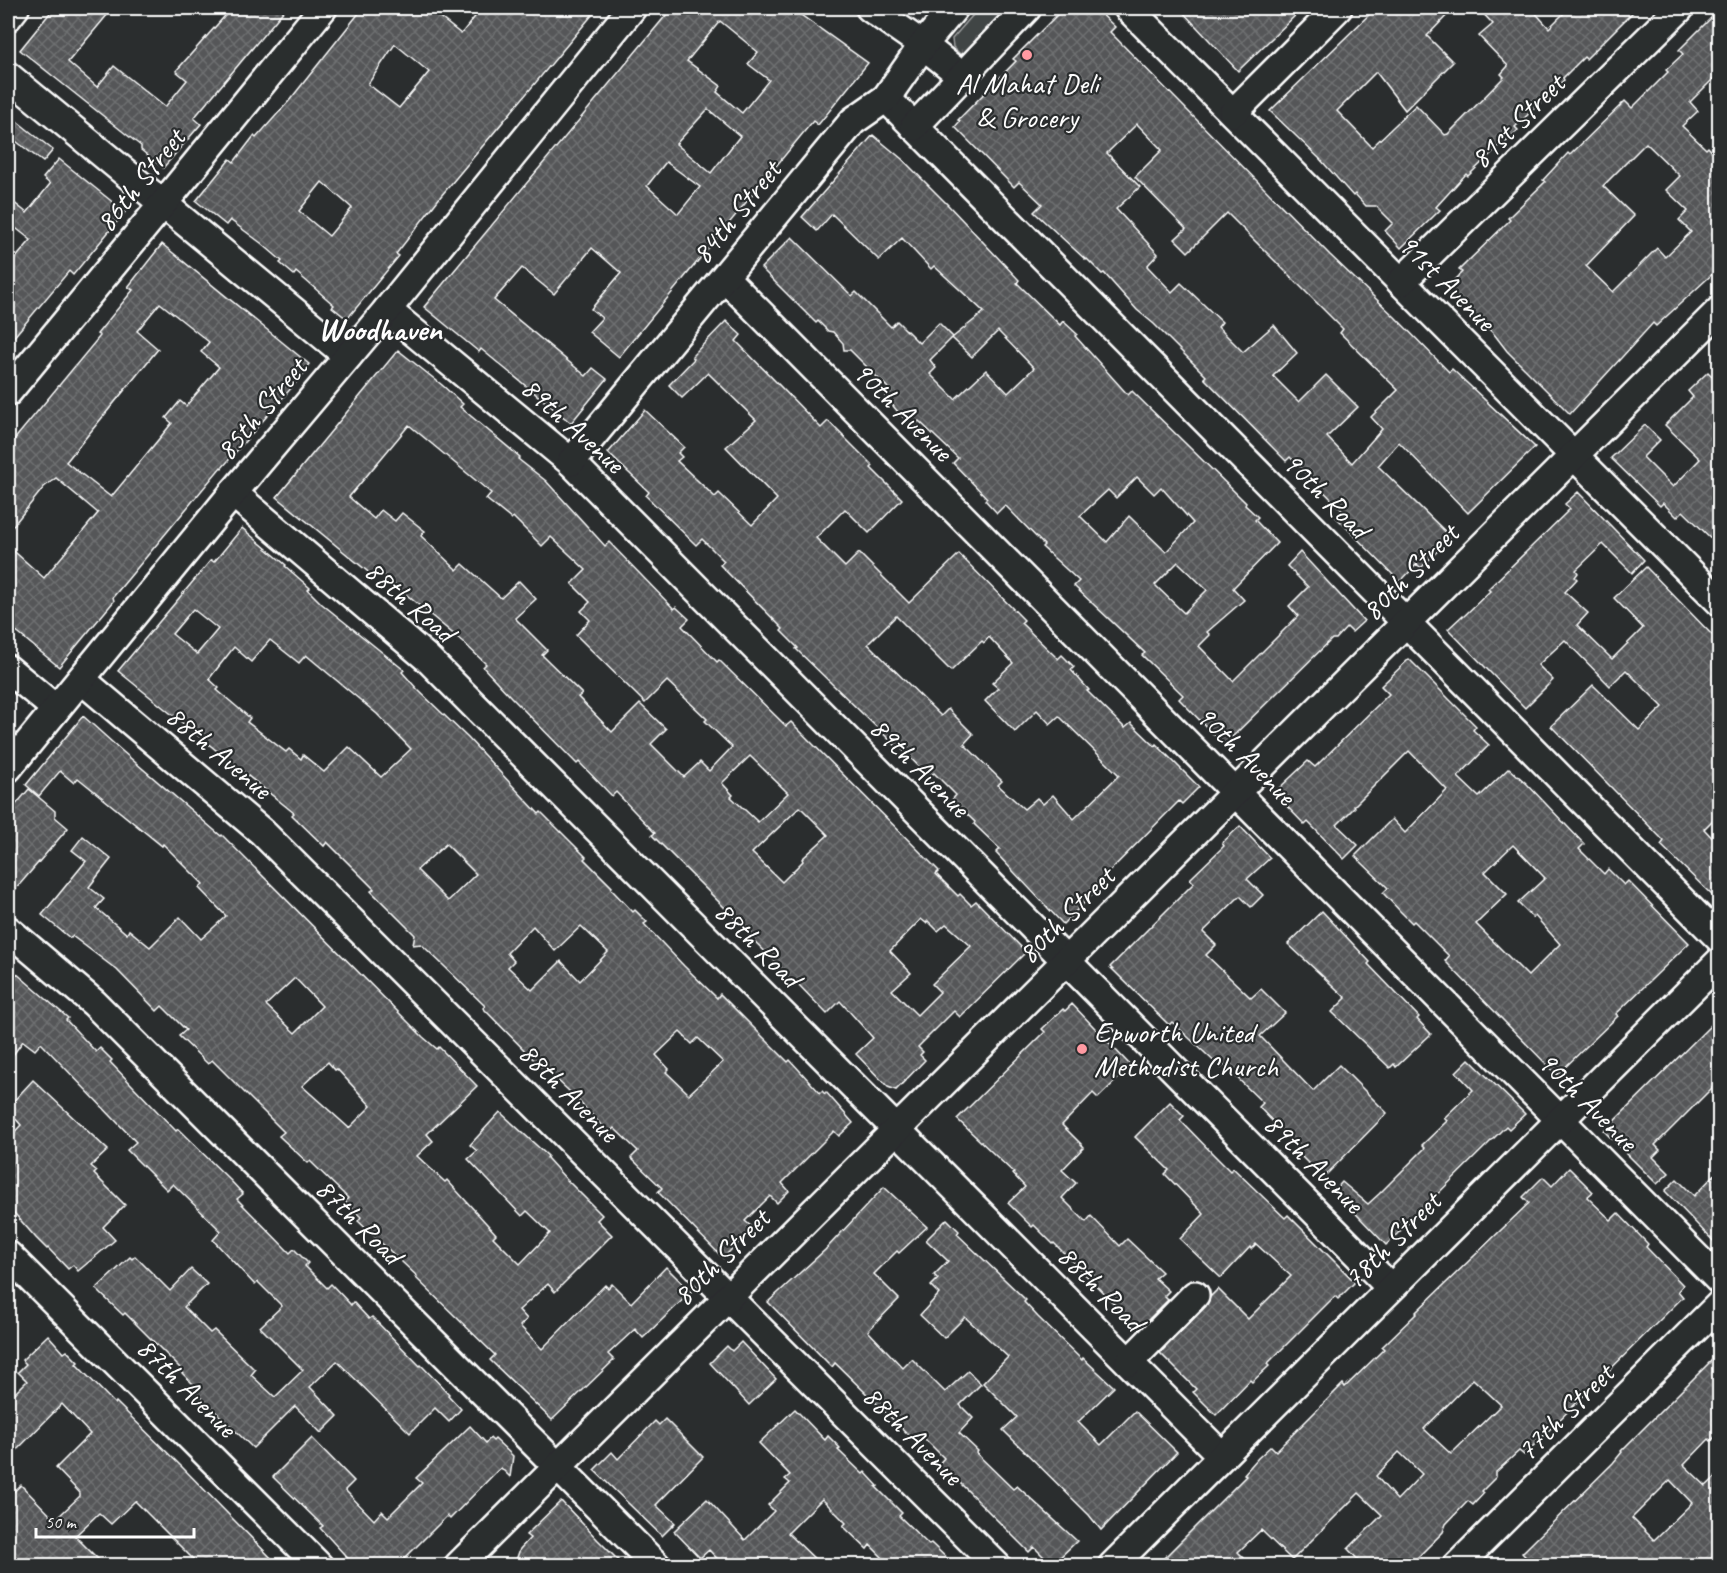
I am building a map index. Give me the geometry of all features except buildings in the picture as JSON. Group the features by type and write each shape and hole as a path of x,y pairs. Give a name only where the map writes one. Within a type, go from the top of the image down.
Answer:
{"street":[{"path":"8,17 15,8"},
{"name":"86th Street","path":"8,392 322,8"},
{"name":"85th Street","path":"8,768 233,493 387,310 633,8"},
{"path":"870,8 962,76"},
{"name":"84th Street","path":"571,462 853,121 886,98 923,45 954,8"},
{"path":"914,127 1027,8"},
{"name":"91st Avenue","path":"1128,8 1719,602"},
{"path":"1233,113 1338,8"},
{"name":"81st Street","path":"1401,282 1680,8"},
{"path":"8,76 348,356"},
{"name":"90th Road","path":"886,98 1719,939"},
{"name":"90th Avenue","path":"725,278 1719,1281"},
{"name":"89th Avenue","path":"387,310 571,462 1391,1288"},
{"name":"80th Street","path":"458,1566 1719,310"},
{"name":"88th Road","path":"233,493 428,658 1222,1456"},
{"path":"8,669 56,709"},
{"name":"88th Avenue","path":"82,680 262,832 997,1566"},
{"name":"87th Road","path":"8,930 94,1003 657,1566"},
{"name":"78th Street","path":"1112,1566 1719,961"},
{"name":"87th Avenue","path":"8,1256 319,1566"},
{"path":"1129,1362 1195,1294"},
{"name":"77th Street","path":"1457,1566 1719,1304"}],"green space":[{"path":"979,8 1012,8 972,52 960,54 953,47 952,39"}],"place":[{"name":"Al Mahat Deli & Grocery","path":"1027,55"},
{"name":"Epworth United Methodist Church","path":"1082,1049"}],"district":[{"name":"Woodhaven","path":"380,329"}]}
